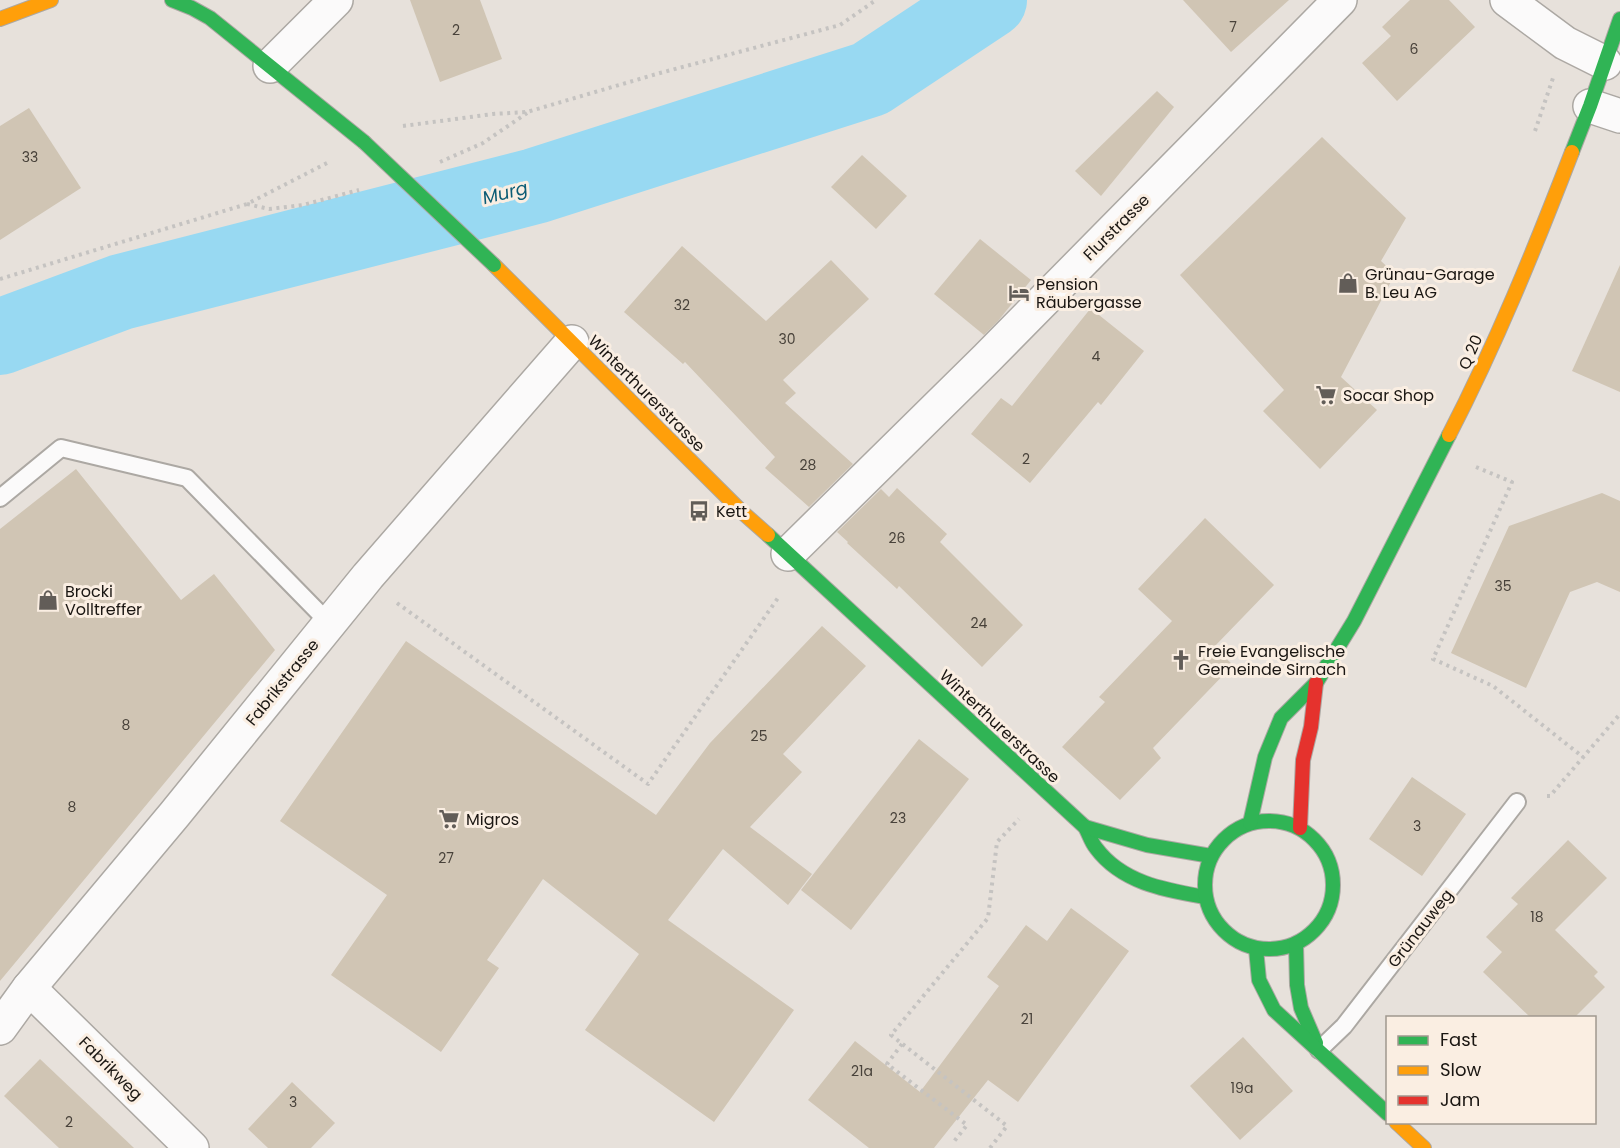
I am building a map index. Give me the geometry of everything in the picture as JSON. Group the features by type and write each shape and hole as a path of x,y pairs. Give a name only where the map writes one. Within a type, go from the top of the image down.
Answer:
{"main road":[{"path":"0,20 51,0"},
{"name":"Winterthurerstrasse","path":"172,0 210,18 364,142 494,265 742,512 1086,827 1095,847 1116,868 1136,881 1175,893 1205,897"},
{"name":"Q 20","path":"1250,823 1265,757 1281,718 1316,682 1354,621 1464,407 1534,250 1605,111 1605,63 1620,19"},
{"name":"Q 20","path":"1300,828 1303,760 1311,727 1316,682"},
{"path":"1267,820 1284,822 1300,828 1316,841 1328,858 1334,877 1333,898 1326,917 1313,933 1296,944 1283,948 1256,949 1238,942 1223,930 1212,915 1205,897 1205,876 1211,856 1221,841 1234,830 1250,823 1267,820"},
{"name":"Winterthurerstrasse","path":"1086,827 1147,845 1211,856"},
{"path":"1296,944 1301,1008 1319,1050"},
{"path":"1256,949 1259,980 1274,1010 1386,1112"},
{"path":"1398,1124 1424,1148"}],"street":[{"path":"270,66 336,0"},
{"name":"Flurstrasse","path":"789,554 987,358 1340,0"},
{"path":"1508,0 1565,43 1605,63"},
{"name":"Fabrikstrasse","path":"0,1028 29,988 404,533 572,342"},
{"name":"Fabrikweg","path":"29,988 192,1148"}],"lane":[{"path":"0,498 61,448 187,478 329,623"},
{"name":"Grünauweg","path":"1319,1050 1344,1026 1517,802"}],"path":[{"path":"437,164 483,144 527,112 660,73 840,25 876,0"},
{"path":"0,279 247,204 269,209 303,206 344,195"},
{"path":"1473,465 1512,482 1433,659 1492,686 1583,757"},
{"path":"391,599 648,784 779,597"},
{"path":"1517,802 1550,796 1620,714"},
{"path":"990,1148 1007,1126 891,1035 988,918 997,842 1026,812"},
{"path":"902,1044 886,1064 967,1125 952,1144"}],"building":[{"path":"410,0 480,0 502,59 440,82"},
{"path":"1183,0 1289,0 1231,52"},
{"path":"1410,0 1449,0 1475,27 1397,101 1362,63 1391,36 1382,27"},
{"path":"1157,91 1174,107 1101,196 1075,171"},
{"path":"29,108 81,188 0,240 0,126"},
{"path":"1322,137 1406,218 1381,261 1395,274 1341,377 1377,410 1320,469 1263,411 1284,390 1180,275"},
{"path":"862,155 907,196 876,229 831,187"},
{"path":"980,239 1031,280 984,335 934,294"},
{"path":"682,246 766,321 831,260 869,299 783,380 796,393 785,403 853,464 809,507 765,468 775,457 685,362 683,364 624,312"},
{"path":"1620,265 1620,392 1572,371"},
{"path":"1099,298 1099,315 1144,351 1101,405 1098,402 1030,483 971,434 1001,398 1012,406"},
{"path":"76,469 181,600 214,574 275,650 0,981 0,529"},
{"path":"897,488 947,534 940,542 1023,625 982,667 899,586 897,589 837,532 881,489 889,497"},
{"path":"1602,493 1620,501 1620,592 1597,582 1570,592 1526,688 1451,653 1509,526"},
{"name":"Freie Evangelische Gemeinde Sirnach","path":"1205,518 1274,585 1214,647 1233,665 1153,748 1161,758 1120,800 1062,747 1105,702 1099,697 1172,621 1138,589"},
{"path":"822,626 866,666 783,754 802,772 750,827 812,874 788,905 723,849 668,920 794,1010 714,1122 585,1030 639,954 543,879 487,960 499,968 441,1052 331,975 387,895 280,821 406,641 656,815 710,743"},
{"path":"919,739 969,779 851,930 801,890"},
{"path":"1412,777 1466,814 1422,876 1369,839"},
{"path":"1568,840 1607,878 1555,930 1598,972 1594,976 1605,987 1576,1016 1529,1016 1483,972 1502,952 1486,937 1518,904 1511,898"},
{"path":"1071,908 1129,951 1018,1102 988,1080 934,1148 869,1148 808,1100 855,1041 920,1092 999,986 987,977 1026,925 1047,941"},
{"path":"1243,1037 1293,1091 1240,1140 1190,1086"},
{"path":"40,1059 134,1148 59,1148 4,1096"},
{"path":"292,1082 335,1123 311,1148 268,1148 248,1129"}],"waterway":[{"name":"Murg","path":"0,337 121,292 535,186 870,79 989,0"}],"traffic: fast":[{"path":"172,0 210,18 364,142"},
{"path":"1572,152 1620,19"},
{"path":"364,142 494,265"},
{"path":"1250,823 1265,757 1281,718 1316,683 1354,621 1449,435"},
{"path":"768,535 1085,827 1094,846 1107,860 1131,877 1145,883 1205,897"},
{"path":"1269,821 1294,825 1315,839 1329,860 1333,885 1329,910 1315,931 1294,945 1269,949 1244,945 1223,931 1209,910 1205,885 1209,860 1223,839 1244,825 1269,821"},
{"path":"1085,827 1147,845 1211,856"},
{"path":"1296,944 1297,985 1301,1008 1316,1043"},
{"path":"1256,949 1259,980 1274,1010 1386,1112"}],"traffic: slow":[{"path":"0,19 51,0"},
{"path":"1449,435 1514,295 1572,152"},
{"path":"494,265 742,512 768,535"},
{"path":"1398,1124 1424,1148"}],"traffic: jam":[{"path":"1300,828 1303,760 1311,727 1316,683"}],"place":[{"name":"Grünau-Garage B. Leu AG","path":"1348,283"},
{"name":"Pension Räubergasse","path":"1019,293"},
{"name":"Socar Shop","path":"1326,395"},
{"name":"Kett","path":"699,511"},
{"name":"Brocki Volltreffer","path":"48,600"},
{"name":"Freie Evangelische Gemeinde Sirnach","path":"1181,660"},
{"name":"Migros","path":"449,819"}]}
